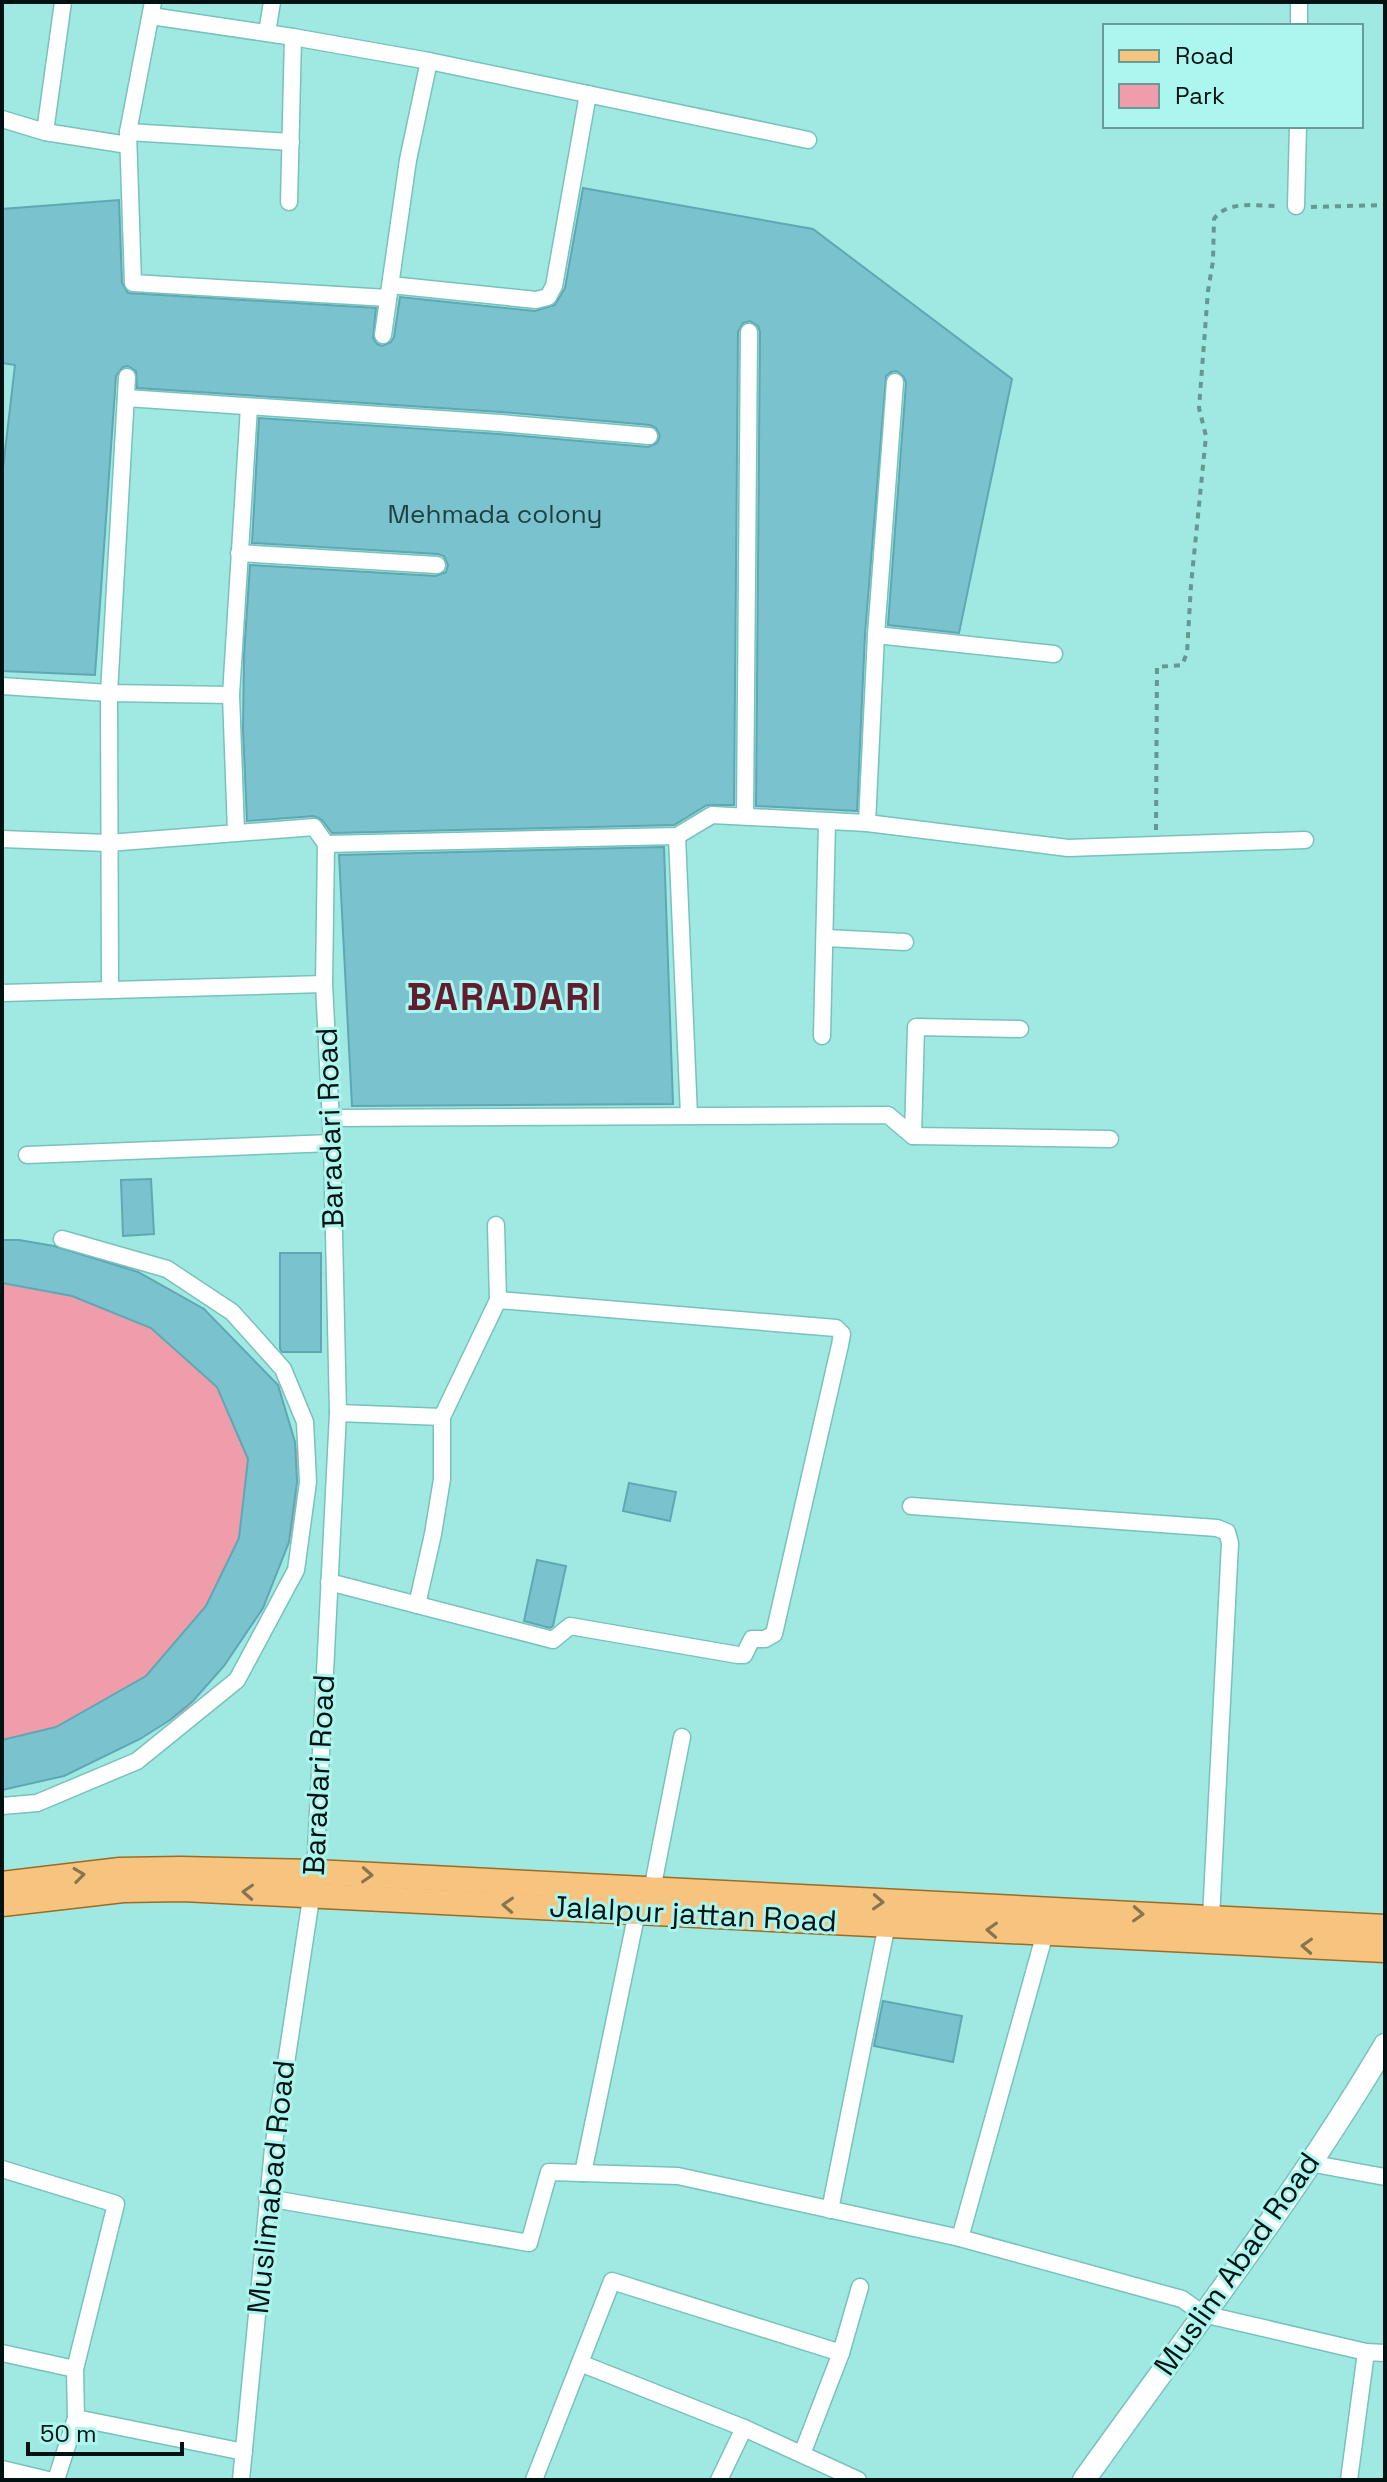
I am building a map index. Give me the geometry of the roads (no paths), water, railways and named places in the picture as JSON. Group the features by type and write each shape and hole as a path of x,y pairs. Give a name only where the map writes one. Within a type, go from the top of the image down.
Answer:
{"main road":[{"name":"Jalalpur jattan Road","path":"2,1884 120,1870 181,1869 314,1884 637,1912 774,1908 1211,1918 1385,1927"},
{"name":"Jalalpur jattan Road","path":"2,1904 123,1890 314,1884 652,1890 887,1924 1385,1950"}],"street":[{"path":"45,132 63,2"},
{"path":"267,33 272,2"},
{"path":"1299,2 1299,24"},
{"path":"588,94 554,286 548,297 536,300 133,283 128,138 152,9 429,61 588,94 808,140"},
{"path":"289,202 293,37"},
{"path":"383,335 408,160 429,61"},
{"path":"2,119 45,132 128,138 291,142"},
{"path":"1296,206 1298,128"},
{"path":"745,816 749,332"},
{"path":"110,990 109,693 127,377"},
{"path":"867,823 876,635 895,382"},
{"path":"126,398 649,436"},
{"path":"236,832 231,695 249,407"},
{"path":"239,553 437,565"},
{"path":"876,635 1054,654"},
{"path":"2,686 109,693 231,695"},
{"path":"2,839 108,843 314,827 326,844 677,836 712,815 867,823 1068,848 1305,840"},
{"path":"822,1036 827,822"},
{"path":"677,836 689,1116"},
{"name":"Baradari Road","path":"314,1884 338,1413 332,1143 324,984 326,844"},
{"path":"826,938 905,942"},
{"path":"2,993 324,984"},
{"path":"913,1136 916,1027 1020,1029"},
{"path":"331,1118 888,1115 913,1136 1110,1139"},
{"path":"27,1155 332,1143"},
{"path":"417,1605 442,1479 442,1417 498,1300 496,1225"},
{"path":"2,1806 37,1803 137,1761 237,1680 296,1570 308,1482 305,1422 283,1369 232,1312 167,1269 62,1239"},
{"path":"329,1582 553,1640 570,1626 744,1655 752,1639 765,1639 774,1634 842,1334 836,1328 498,1300"},
{"path":"338,1413 442,1417"},
{"path":"911,1506 1217,1528 1227,1532 1230,1543 1211,1918"},
{"path":"652,1890 682,1737"},
{"name":"Muslimabad Road","path":"241,2480 267,2198 294,2001 314,1884"},
{"path":"583,2173 637,1912"},
{"path":"830,2210 887,1924"},
{"path":"960,2238 1045,1933"},
{"name":"Muslim Abad Road","path":"1084,2480 1309,2163 1385,2045"},
{"path":"1309,2163 1385,2177"},
{"path":"2,2169 116,2204 75,2369 76,2418 56,2480"},
{"path":"267,2198 529,2243 549,2172 678,2176 960,2238 1182,2299 1203,2314 1366,2352 1385,2353"},
{"path":"534,2480 612,2281 841,2353"},
{"path":"802,2454 841,2353 860,2287"},
{"path":"1349,2480 1366,2352"},
{"path":"2,2353 75,2369"},
{"path":"580,2363 744,2428 858,2480"},
{"path":"76,2418 244,2452"},
{"path":"719,2480 744,2428"},
{"path":"2,2469 48,2480"}],"district":[{"name":"BARADARI","path":"505,997"}]}
